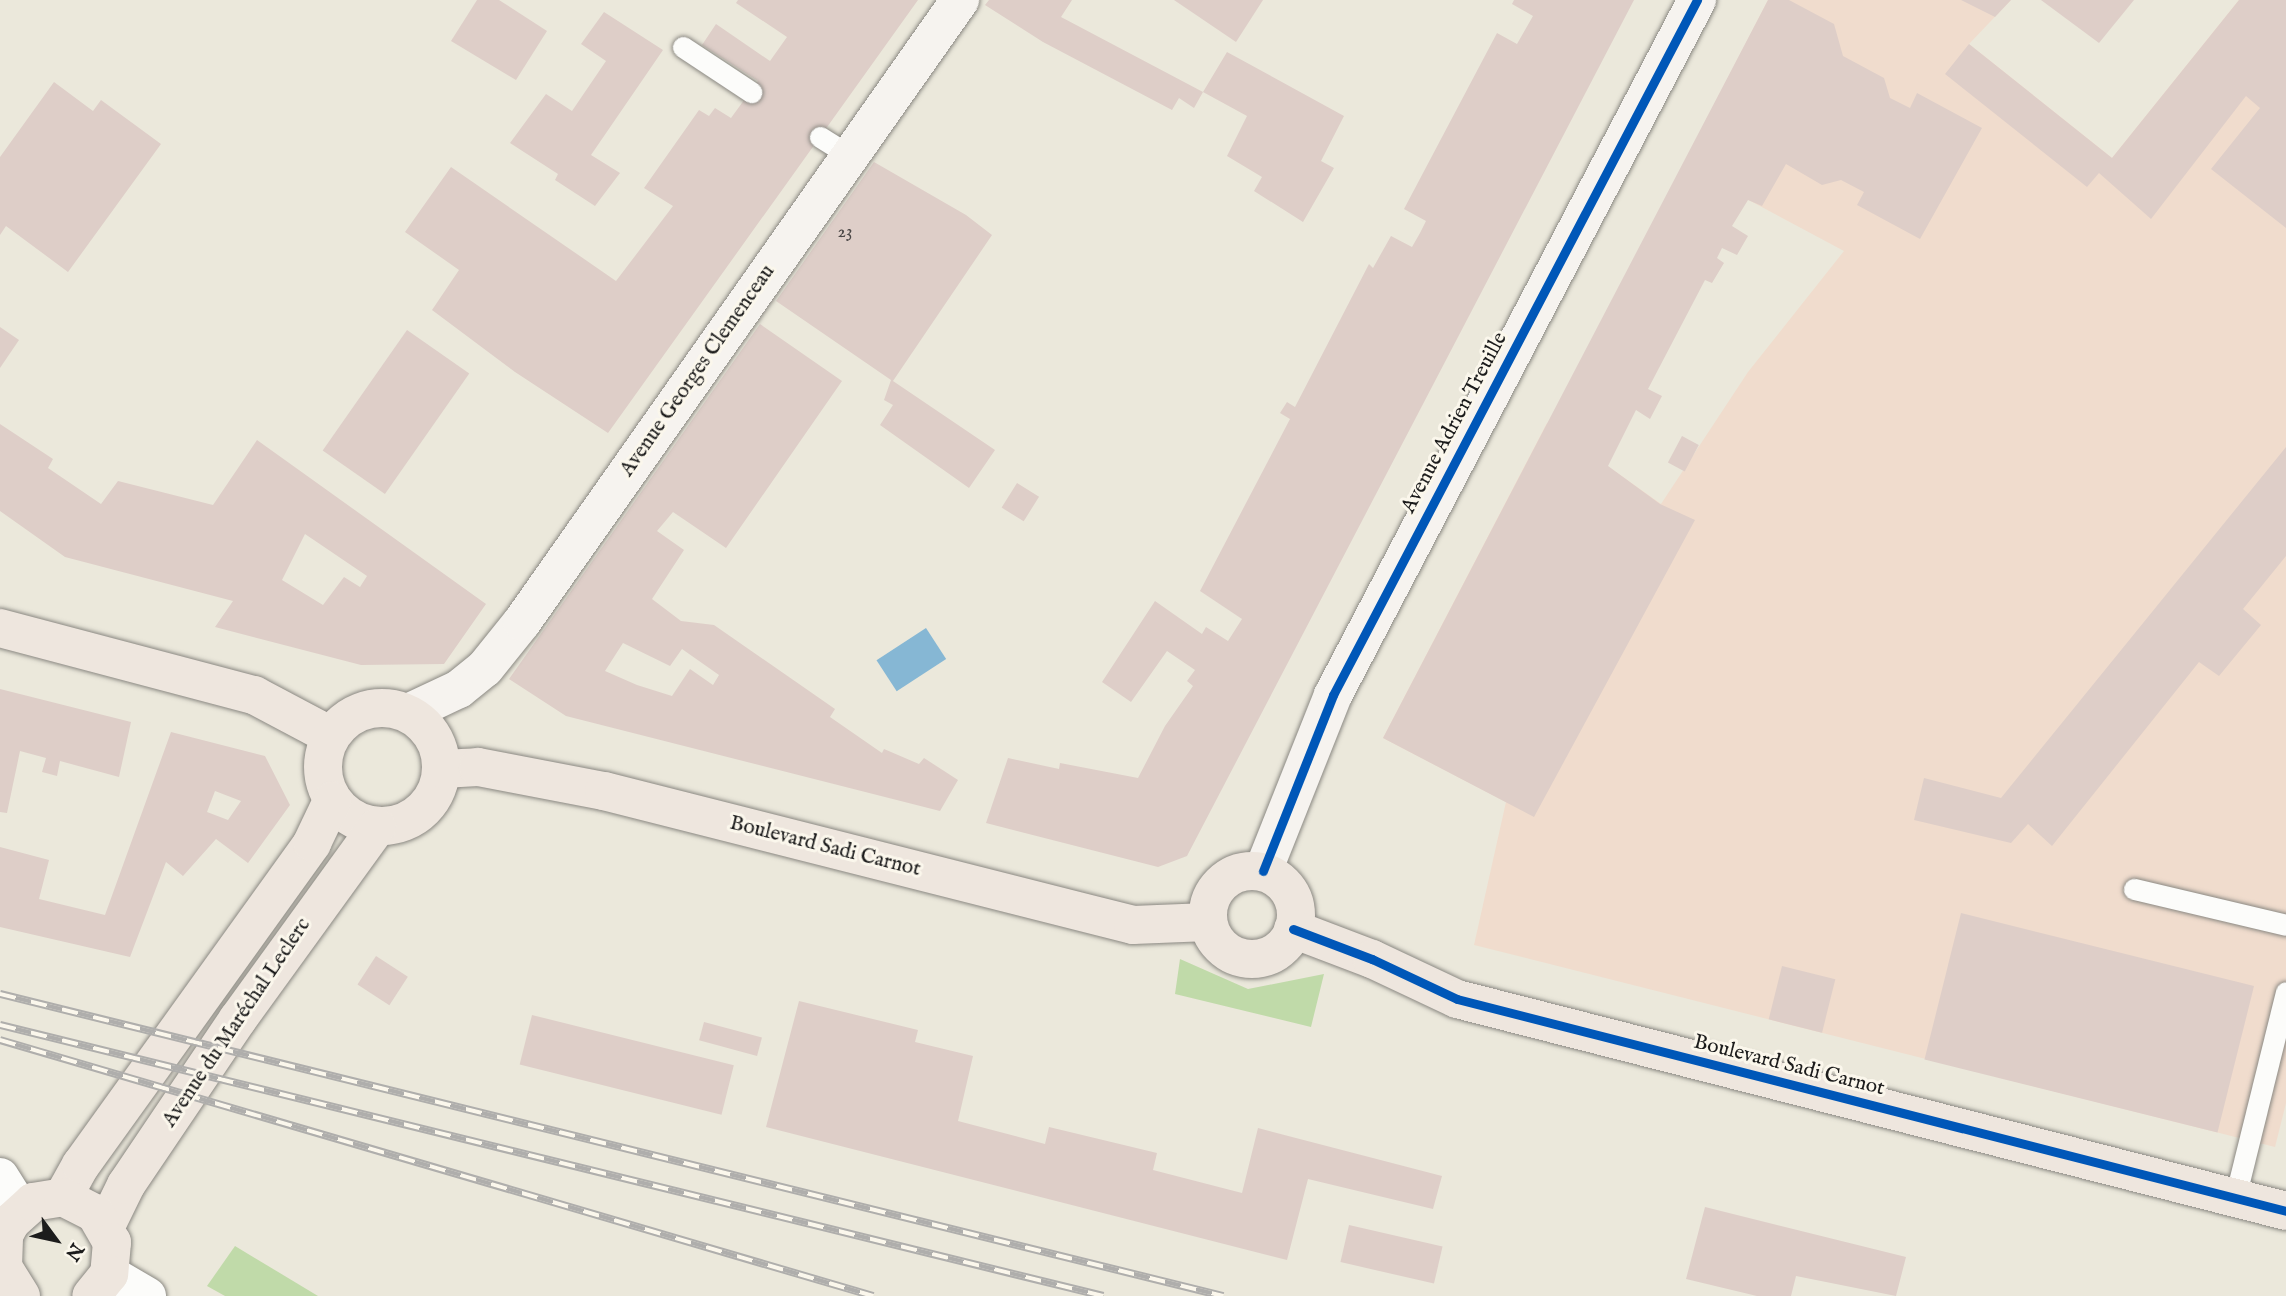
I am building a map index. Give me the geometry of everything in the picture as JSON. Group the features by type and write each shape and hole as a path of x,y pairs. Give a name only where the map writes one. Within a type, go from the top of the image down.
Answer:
{"main road":[{"path":"0,628 254,695 331,736"},
{"path":"392,708 408,713 433,736 442,769 438,788 421,811 397,825 377,827 352,819 332,801 322,769 331,736 357,713 392,708"},
{"name":"Boulevard Sadi Carnot","path":"442,769 478,767 604,791 1133,926 1208,922"},
{"name":"Avenue du Maréchal Leclerc","path":"63,1198 81,1166 312,843 332,801"},
{"name":"Avenue du Maréchal Leclerc","path":"106,1226 126,1185 238,1018 377,827"},
{"path":"1263,871 1290,894 1296,914 1293,929 1276,952 1248,959 1221,947 1208,922 1208,907 1222,881 1234,873 1263,871"},
{"name":"Boulevard Sadi Carnot","path":"1293,929 1372,959 1457,999 2286,1210"},
{"path":"22,1296 3,1267 1,1250 4,1235 21,1211 33,1202 63,1198 81,1203 106,1226 112,1242 100,1285"}],"street":[{"name":"Avenue Georges Clemenceau","path":"408,713 459,689 485,668 522,622 834,146 960,0"},
{"name":"Avenue Adrien Treuille","path":"1263,871 1332,695 1697,0"},
{"path":"0,1177 21,1211"},
{"path":"100,1285 147,1296"}],"lane":[{"path":"683,47 751,92"},
{"path":"2134,889 2286,925"},
{"path":"2235,1198 2286,992"}],"shaded area":[{"path":"1768,0 2011,0 1969,44 2112,158 2239,0 2286,0 2286,1103 2275,1147 1474,945 1506,802 1383,738 1547,423 1661,504 1748,372 1844,251 1683,165"}],"green space":[{"path":"1180,959 1248,989 1324,974 1311,1027 1175,994"},
{"path":"235,1246 318,1296 225,1296 207,1286"}],"water":[{"path":"926,628 946,659 897,691 877,660"}],"building":[{"path":"477,0 499,0 547,31 516,80 451,41"},
{"path":"738,0 918,0 608,433 515,372 432,310 459,270 405,232 451,167 616,281 673,206 644,188 699,110 709,116 715,108 731,118 758,81 702,45 716,24 770,61 787,37 736,3"},
{"path":"989,0 1072,0 1061,17 1203,92 1194,108 1179,98 1172,110 1043,42 985,5"},
{"path":"1174,0 1263,0 1236,42"},
{"path":"1514,0 1634,0 1187,856 1158,867 986,823 1008,758 1059,769 1060,763 1138,778 1165,726 1193,686 1187,681 1195,670 1167,651 1131,702 1102,682 1155,601 1202,634 1206,627 1228,641 1242,619 1200,591 1290,419 1280,413 1287,402 1295,407 1369,264 1373,268 1391,236 1412,247 1420,233 1426,221 1404,209 1497,33 1517,44 1533,16 1512,4"},
{"path":"1768,0 1789,0 1834,24 1843,56 1884,78 1890,98 1910,108 1917,93 1982,128 1920,239 1857,205 1864,192 1841,180 1822,185 1786,164 1762,206 1748,200 1732,226 1748,236 1737,255 1722,248 1717,258 1724,263 1712,283 1705,280 1648,389 1662,396 1650,419 1636,410 1608,466 1660,504 1695,520 1534,817 1383,738"},
{"path":"1961,0 2011,0 1995,17"},
{"path":"2041,0 2134,0 2099,43"},
{"path":"2239,0 2286,0 2286,228 2211,169 2260,108 2246,96 2151,219 2099,173 2087,187 1945,74 1969,44 2112,158"},
{"path":"604,12 663,50 591,155 620,173 595,206 555,180 558,174 510,143 546,94 572,111 606,61 581,44"},
{"path":"1227,52 1344,116 1321,161 1334,168 1303,222 1254,191 1262,177 1227,156 1247,116 1203,92"},
{"path":"54,82 93,111 101,100 161,144 68,272 6,226 0,235 0,157"},
{"path":"874,162 966,215 992,235 893,381 995,450 969,488 880,425 893,405 884,400 891,380 776,301"},
{"path":"760,324 842,381 726,548 673,512 657,531 684,550 652,599 681,621 714,625 835,709 830,717 882,753 884,749 919,764 924,758 958,780 940,811 566,716 509,679","holes":["623,643 670,666 682,649 719,675 713,685 690,669 672,696 605,671"]},
{"path":"0,327 19,340 0,368"},
{"path":"407,330 469,374 385,494 323,450"},
{"path":"0,424 53,459 48,468 101,504 118,481 213,505 257,440 486,604 444,664 361,665 215,627 233,601 65,557 0,511","holes":["305,534 367,576 360,587 344,577 323,605 282,580"]},
{"path":"1682,436 1699,445 1685,471 1668,462"},
{"path":"2286,447 2286,556 2243,609 2261,625 2219,676 2199,662 2052,846 2028,824 2011,843 1914,820 1924,778 2001,798"},
{"path":"1017,483 1039,497 1024,521 1002,508"},
{"path":"0,689 131,722 119,777 60,761 57,776 42,772 46,758 20,751 7,813 0,812"},
{"path":"171,732 265,756 290,805 248,863 216,839 183,876 166,862 130,957 0,927 0,847 49,860 39,899 105,915","holes":["215,791 241,801 228,820 207,812"]},
{"path":"1961,913 2254,986 2217,1133 1924,1060"},
{"path":"376,956 408,977 389,1005 357,985"},
{"path":"1782,966 1835,979 1822,1033 1769,1019"},
{"path":"799,1001 918,1030 915,1042 973,1056 958,1121 1045,1144 1049,1127 1157,1153 1153,1170 1242,1193 1258,1128 1442,1176 1433,1209 1308,1179 1287,1260 766,1127"},
{"path":"532,1015 734,1065 721,1115 520,1064"},
{"path":"704,1022 762,1038 757,1056 699,1040"},
{"path":"1705,1207 1906,1257 1896,1296 1796,1276 1791,1296 1757,1296 1686,1279"},
{"path":"1349,1225 1443,1247 1434,1284 1340,1262"}],"railway":[{"path":"0,994 1223,1296"},
{"path":"0,1025 1103,1296"},
{"path":"0,1040 873,1296"}],"cycle path":[{"path":"1263,871 1333,695 1697,0"},
{"path":"1293,929 1372,959 1457,999 2286,1211"}]}
